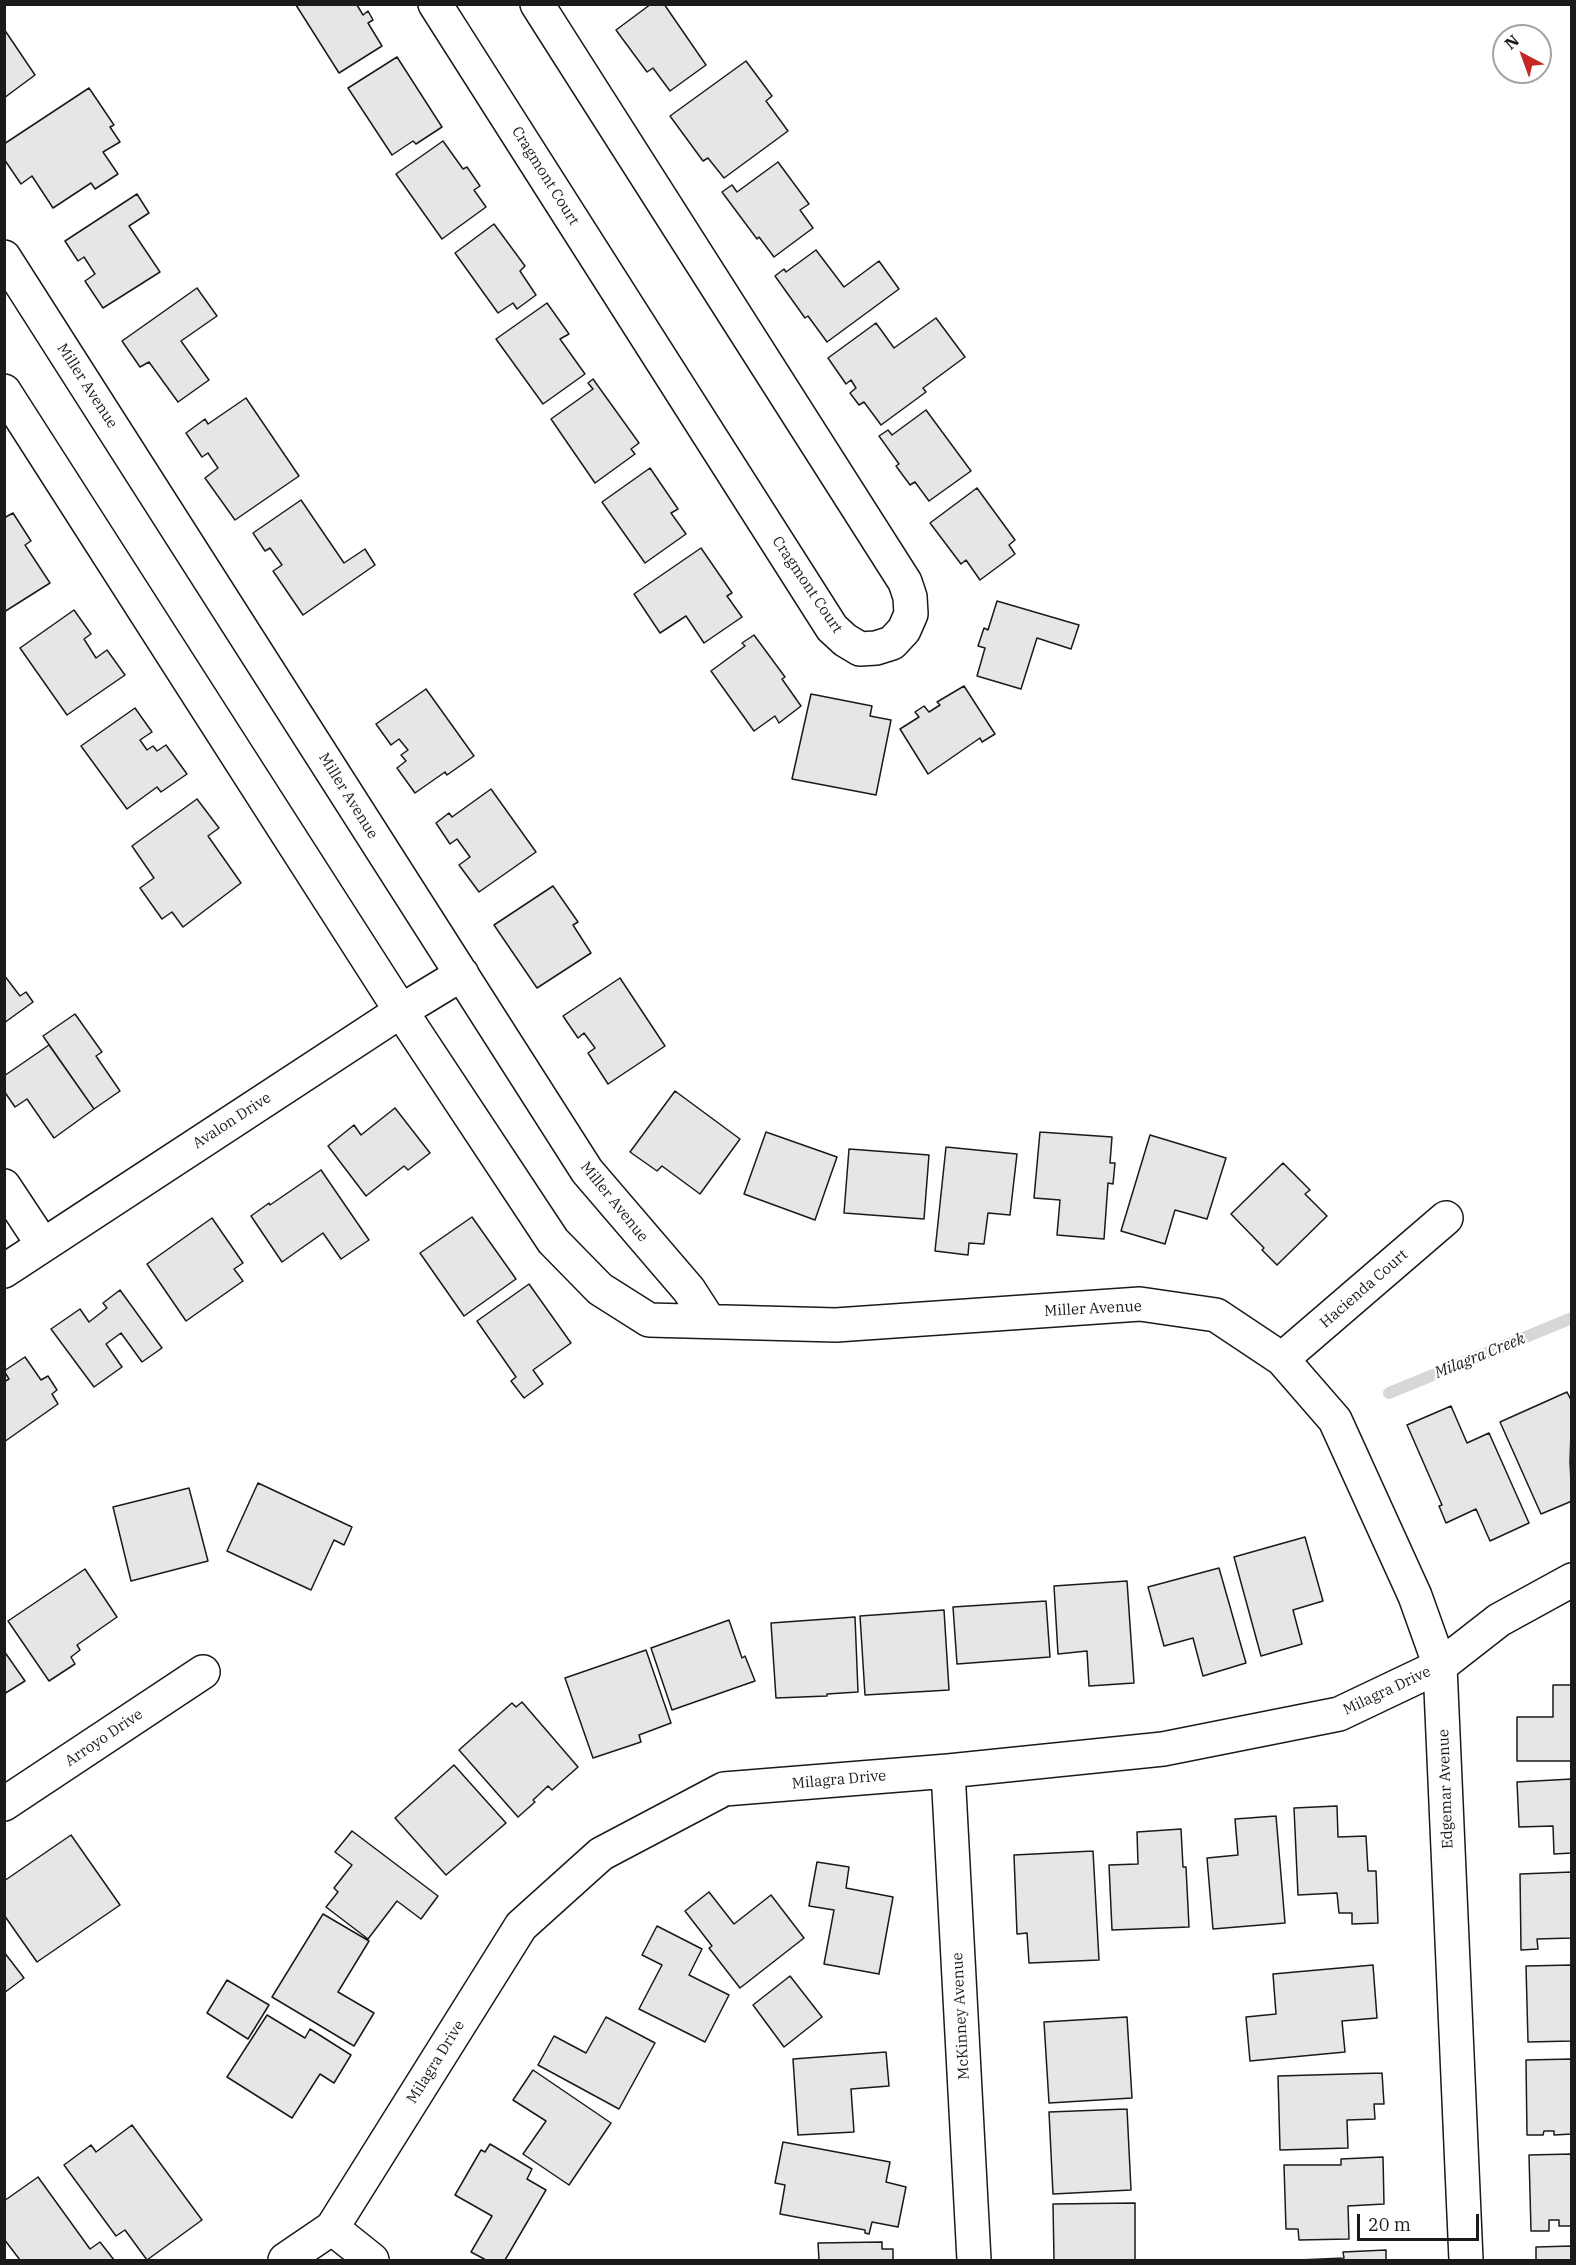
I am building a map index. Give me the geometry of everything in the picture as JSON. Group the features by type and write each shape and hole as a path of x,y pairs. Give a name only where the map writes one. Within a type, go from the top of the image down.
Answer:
{"street":[{"name":"Cragmont Court","path":"435,4 832,628 845,640 860,649 876,648 892,643 904,630 911,615 910,597 905,582 537,4"},
{"name":"Miller Avenue","path":"4,257 587,1170 688,1290 709,1321"},
{"name":"Miller Avenue","path":"4,391 401,1011 553,1241 600,1289 649,1320 836,1325 1140,1304 1216,1315 1282,1359"},
{"name":"Avalon Drive","path":"4,1271 401,1011 462,974"},
{"path":"4,1186 43,1245"},
{"name":"Hacienda Court","path":"1282,1359 1446,1218"},
{"name":"Edgemar Avenue","path":"1282,1359 1335,1420 1415,1596 1440,1666 1466,2260"},
{"name":"Milagra Drive","path":"285,2260 332,2228 521,1926 601,1854 724,1790 948,1771 1163,1749 1339,1714 1440,1666 1498,1620 1572,1580"},
{"name":"Arroyo Drive","path":"4,1804 203,1672"},
{"name":"McKinney Avenue","path":"948,1771 974,2260"},
{"path":"332,2228 372,2260"}],"building":[{"path":"358,4 363,15 368,11 373,20 368,23 382,46 339,73 296,5"},
{"path":"651,4 664,4 706,65 670,91 653,68 647,72 616,30"},
{"path":"4,29 35,75 4,98"},
{"path":"397,57 442,127 416,144 413,141 392,155 348,88"},
{"path":"746,61 772,96 766,101 788,131 724,178 708,158 703,161 670,116"},
{"path":"89,88 114,125 110,127 120,142 103,152 118,174 95,189 91,183 53,208 32,176 21,184 4,159 4,144"},
{"path":"443,141 463,169 467,167 480,186 474,190 486,207 442,239 396,174"},
{"path":"778,162 809,204 800,210 813,228 774,257 759,237 757,239 722,192 732,185 737,192"},
{"path":"137,194 149,213 129,226 160,272 103,308 85,281 95,274 84,257 78,261 65,241"},
{"path":"494,224 525,266 520,271 536,295 517,309 513,303 498,313 455,253"},
{"path":"816,250 844,287 879,261 899,289 827,342 808,316 805,318 775,276 784,269 786,272"},
{"path":"197,288 217,316 181,341 209,380 178,402 149,362 140,367 122,341"},
{"path":"547,303 569,334 560,339 585,374 543,404 496,339"},
{"path":"936,318 965,357 923,388 926,392 881,425 864,402 859,405 850,393 856,388 851,380 846,384 828,358 876,323 894,348"},
{"path":"593,379 639,443 631,449 635,454 595,483 551,419 593,389 588,383"},
{"path":"246,398 299,476 235,520 205,478 218,468 208,453 202,457 186,433 205,419 208,424"},
{"path":"926,410 971,471 929,501 915,482 910,485 896,466 899,464 879,436 888,430 892,435"},
{"path":"650,468 678,509 671,513 686,534 645,563 602,502"},
{"path":"977,488 1015,540 1009,545 1015,554 980,580 966,560 961,564 930,523"},
{"path":"301,500 344,563 365,549 375,565 303,615 273,571 282,565 270,548 265,551 253,533"},
{"path":"13,513 31,541 25,545 50,583 4,612 4,518"},
{"path":"701,548 732,593 727,596 742,617 704,643 686,616 660,633 634,594"},
{"path":"997,601 1079,625 1071,649 1037,638 1021,689 977,676 985,648 978,646 984,628 988,630"},
{"path":"74,610 91,634 84,639 96,658 107,650 125,675 67,715 20,648"},
{"path":"754,635 785,677 782,679 801,706 779,723 775,716 754,731 711,671 745,646 742,643"},
{"path":"964,686 995,734 982,742 980,738 928,774 900,729 919,717 915,712 924,706 929,712 940,705 937,702"},
{"path":"426,689 474,756 447,775 445,772 415,793 397,768 406,761 401,755 408,750 399,739 391,745 376,724"},
{"path":"811,694 872,706 870,716 891,720 876,795 792,779"},
{"path":"135,708 152,732 140,740 147,750 153,746 157,751 166,745 187,774 161,792 157,787 127,809 81,746"},
{"path":"491,789 536,852 479,892 459,865 470,857 457,839 450,844 436,823 449,813 452,817"},
{"path":"197,799 219,828 208,836 241,883 183,927 172,912 162,919 140,888 154,878 132,846"},
{"path":"553,886 578,922 573,925 591,953 537,988 494,925"},
{"path":"4,975 20,996 26,992 33,1002 4,1023"},
{"path":"620,978 665,1046 608,1084 588,1053 595,1048 584,1033 578,1038 563,1016"},
{"path":"75,1014 102,1052 96,1056 120,1091 94,1109 43,1036"},
{"path":"49,1045 94,1109 54,1138 27,1099 15,1107 4,1091 4,1076"},
{"path":"675,1091 740,1139 700,1194 662,1166 657,1171 630,1152"},
{"path":"395,1108 430,1153 408,1170 404,1166 366,1196 328,1146 354,1125 361,1135"},
{"path":"766,1132 837,1157 815,1220 744,1194"},
{"path":"1040,1132 1112,1137 1110,1163 1115,1163 1113,1184 1108,1183 1104,1239 1057,1235 1060,1200 1034,1198"},
{"path":"1150,1135 1226,1158 1207,1219 1175,1210 1165,1244 1121,1231"},
{"path":"946,1147 1017,1154 1010,1215 988,1213 984,1244 969,1243 968,1255 935,1251"},
{"path":"849,1149 929,1155 924,1219 844,1213"},
{"path":"1283,1163 1310,1190 1305,1194 1327,1216 1277,1265 1231,1214"},
{"path":"321,1170 369,1240 341,1259 323,1233 282,1262 251,1216"},
{"path":"472,1217 516,1279 464,1316 420,1253"},
{"path":"212,1218 243,1263 234,1269 243,1281 186,1321 147,1264"},
{"path":"529,1284 571,1343 533,1370 543,1384 524,1398 511,1381 516,1377 477,1321"},
{"path":"120,1290 162,1348 142,1362 121,1333 106,1344 122,1367 94,1387 51,1329 80,1309 89,1322 107,1308 103,1303"},
{"path":"25,1357 41,1380 48,1376 57,1390 52,1394 58,1404 4,1442 4,1382 9,1379 4,1371"},
{"path":"1567,1392 1572,1402 1570,1462 1572,1501 1541,1514 1500,1422"},
{"path":"1451,1406 1467,1443 1489,1433 1529,1523 1490,1541 1476,1509 1446,1523 1439,1506 1442,1505 1407,1425"},
{"path":"258,1483 352,1527 344,1545 334,1540 311,1590 227,1551"},
{"path":"189,1488 208,1561 131,1581 113,1507"},
{"path":"1305,1537 1323,1601 1293,1610 1302,1644 1261,1656 1234,1557"},
{"path":"1219,1568 1246,1663 1203,1676 1193,1638 1164,1646 1148,1587"},
{"path":"85,1569 117,1617 77,1645 80,1650 71,1657 75,1664 49,1681 8,1621"},
{"path":"1127,1581 1134,1683 1089,1686 1087,1651 1058,1654 1054,1586"},
{"path":"1046,1601 1050,1657 957,1664 953,1607"},
{"path":"944,1610 949,1690 865,1695 860,1616"},
{"path":"855,1617 858,1692 776,1698 771,1623"},
{"path":"729,1620 742,1658 745,1656 755,1681 672,1710 651,1648"},
{"path":"646,1650 671,1723 639,1735 641,1742 593,1758 565,1678"},
{"path":"4,1651 25,1681 4,1694"},
{"path":"1553,1685 1572,1685 1572,1761 1517,1761 1517,1717 1553,1717"},
{"path":"522,1702 578,1767 552,1790 548,1786 518,1817 459,1750 512,1703 516,1707"},
{"path":"454,1765 506,1823 446,1875 395,1818"},
{"path":"1572,1779 1572,1853 1554,1854 1553,1826 1519,1827 1517,1782"},
{"path":"1337,1806 1338,1837 1366,1836 1368,1871 1376,1871 1378,1923 1352,1924 1352,1913 1339,1913 1337,1893 1298,1895 1294,1808"},
{"path":"1276,1816 1285,1923 1213,1929 1207,1858 1238,1855 1235,1819"},
{"path":"1181,1829 1183,1867 1186,1867 1189,1927 1112,1930 1109,1865 1138,1864 1137,1832"},
{"path":"352,1831 438,1896 421,1919 397,1901 368,1939 326,1907 338,1892 334,1888 352,1865 335,1852"},
{"path":"71,1835 120,1905 37,1962 4,1915 4,1881"},
{"path":"1093,1851 1099,1960 1029,1963 1027,1933 1017,1934 1014,1855"},
{"path":"817,1862 849,1867 846,1888 893,1897 879,1974 824,1964 834,1910 809,1906"},
{"path":"1572,1872 1572,1938 1537,1939 1538,1949 1521,1950 1520,1874"},
{"path":"709,1892 734,1924 771,1895 804,1938 740,1988 709,1948 712,1946 685,1911"},
{"path":"323,1914 369,1941 338,1992 374,2013 354,2046 272,1997"},
{"path":"657,1926 702,1949 689,1975 729,1995 705,2042 639,2009 662,1965 642,1955"},
{"path":"4,1952 24,1978 4,1993"},
{"path":"1373,1965 1377,2018 1342,2021 1345,2052 1250,2061 1246,2017 1276,2014 1273,1974"},
{"path":"1572,1965 1572,2041 1528,2042 1526,1966"},
{"path":"790,1976 822,2017 784,2047 753,2005"},
{"path":"227,1980 269,2005 248,2039 207,2013"},
{"path":"267,2015 305,2038 310,2029 351,2055 334,2083 320,2074 292,2118 227,2077"},
{"path":"606,2017 655,2043 619,2109 538,2065 554,2036 586,2053"},
{"path":"1127,2017 1132,2098 1049,2103 1044,2022"},
{"path":"886,2052 889,2086 851,2089 854,2132 798,2135 793,2059"},
{"path":"1572,2059 1572,2134 1554,2135 1554,2131 1544,2131 1543,2135 1527,2135 1526,2060"},
{"path":"533,2070 611,2123 569,2185 523,2154 546,2121 513,2100"},
{"path":"1382,2073 1384,2104 1374,2104 1375,2119 1347,2120 1348,2148 1280,2150 1278,2076"},
{"path":"1127,2109 1131,2190 1053,2194 1049,2112"},
{"path":"132,2125 202,2220 147,2260 125,2230 116,2236 64,2165 91,2145 96,2152"},
{"path":"783,2142 890,2162 886,2182 906,2187 898,2227 872,2222 869,2234 865,2233 865,2230 780,2214 785,2185 775,2183"},
{"path":"490,2144 532,2169 527,2179 546,2190 505,2260 486,2260 471,2252 492,2216 455,2195 481,2150 485,2152"},
{"path":"1572,2154 1572,2226 1559,2226 1559,2220 1549,2220 1549,2231 1531,2231 1529,2155"},
{"path":"1383,2157 1384,2204 1348,2206 1349,2239 1299,2240 1298,2229 1286,2229 1284,2165 1341,2165 1341,2159"},
{"path":"38,2177 90,2249 100,2242 114,2260 20,2260 4,2239 4,2201"},
{"path":"1135,2203 1135,2260 1054,2260 1053,2204"},
{"path":"882,2242 882,2249 893,2249 893,2260 819,2260 818,2243"},
{"path":"1572,2246 1572,2260 1536,2260 1536,2247"},
{"path":"1386,2250 1386,2260 1299,2260 1344,2258 1343,2252"}],"waterway":[{"name":"Milagra Creek","path":"1389,1393 1572,1318"}]}
